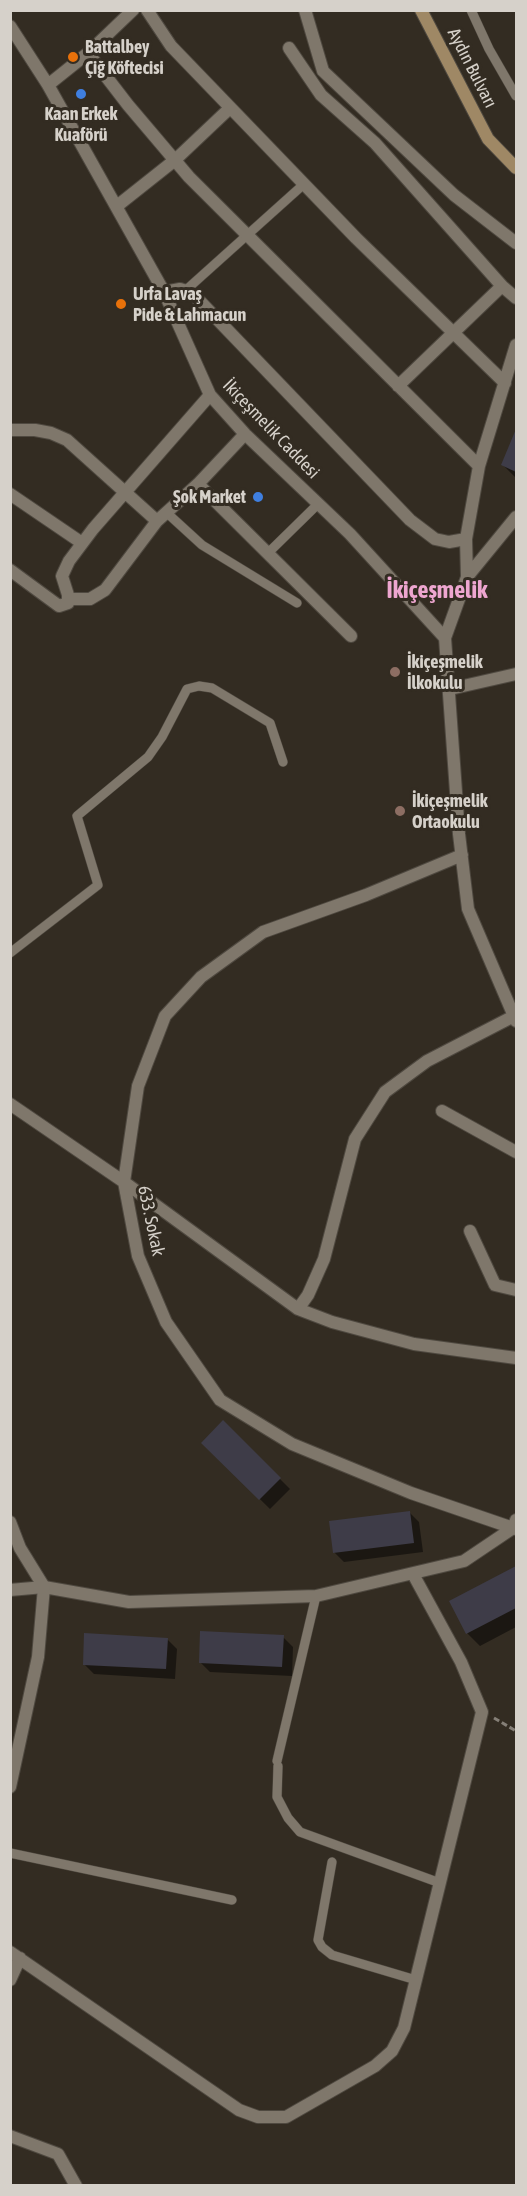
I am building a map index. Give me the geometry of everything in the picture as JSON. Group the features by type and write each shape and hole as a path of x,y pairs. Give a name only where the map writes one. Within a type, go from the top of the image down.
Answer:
{"main road":[{"name":"Aydın Bulvarı","path":"421,10 430,16 488,139 516,168"}],"street":[{"path":"48,85 88,53 133,10"},
{"path":"147,10 171,46 304,184 505,383"},
{"path":"304,10 323,71 454,195 516,243"},
{"name":"İkiçeşmelik Caddesi","path":"10,26 48,85 164,292 210,395 245,434 350,534 445,638"},
{"path":"289,48 321,95 375,143 502,286 516,298"},
{"path":"88,53 175,160 479,466"},
{"path":"117,206 175,160 231,108"},
{"path":"398,386 502,286"},
{"path":"164,292 174,289 186,290 271,373 410,520 435,539 449,542 466,539"},
{"path":"467,577 466,539 479,466 505,383 514,365 516,345"},
{"path":"69,599 62,576 69,561 210,395"},
{"path":"10,430 35,430 51,433 66,440 125,493 162,517"},
{"path":"69,599 90,599 105,590 162,517 198,484 245,434"},
{"path":"198,484 351,636"},
{"path":"10,494 82,543"},
{"path":"298,1309 308,1295 324,1259 355,1139 385,1092 427,1061 515,1019 468,909 445,638 467,577 516,517"},
{"path":"10,570 59,606 65,605 69,599"},
{"path":"450,689 516,674"},
{"name":"633. Sokak","path":"462,855 366,895 263,932 201,977 165,1016 138,1086 124,1182 138,1256 162,1313 220,1400 292,1444 411,1493 516,1526"},
{"path":"10,1104 124,1182 298,1309 332,1322 414,1344 516,1358"},
{"path":"442,1111 516,1152"},
{"path":"470,1231 495,1285 516,1290"},
{"path":"10,1522 20,1548 44,1587 38,1657 10,1787"},
{"path":"10,1590 44,1587 129,1602 316,1596 464,1561 516,1526"},
{"path":"10,1980 15,1955 239,2110 258,2117 286,2117 375,2066 392,2051 404,2028 482,1712 460,1662 413,1574"},
{"path":"10,2136 58,2154 76,2186"}],"lane":[{"path":"471,10 489,50 516,96"},
{"path":"186,290 304,184"},
{"path":"268,553 318,504"},
{"path":"162,517 202,545 297,603"},
{"path":"10,953 98,885 78,816 148,757 162,737 187,689 199,686 212,688 270,723 283,762"},
{"path":"316,1596 278,1763 277,1797 288,1818 300,1832 440,1883"},
{"path":"10,1853 232,1900"},
{"path":"332,1862 318,1940 322,1947 332,1955 416,1980"}],"path":[{"path":"482,1712 516,1731"}],"building":[{"path":"516,429 516,472 501,465"},
{"path":"223,1420 281,1478 259,1500 201,1443"},
{"path":"410,1511 414,1543 333,1553 329,1521"},
{"path":"516,1566 516,1608 466,1634 449,1601"},
{"path":"200,1631 284,1635 282,1667 199,1663"},
{"path":"84,1633 168,1638 166,1669 83,1665"}],"place":[{"name":"Battalbey Çiğ Köftecisi","path":"73,57"},
{"name":"Kaan Erkek Kuaförü","path":"81,94"},
{"name":"Urfa Lavaş Pide & Lahmacun","path":"121,304"},
{"name":"Şok Market","path":"258,497"},
{"name":"İkiçeşmelik İlkokulu","path":"395,672"},
{"name":"İkiçeşmelik Ortaokulu","path":"400,811"}],"district":[{"name":"İkiçeşmelik","path":"437,590"}]}
